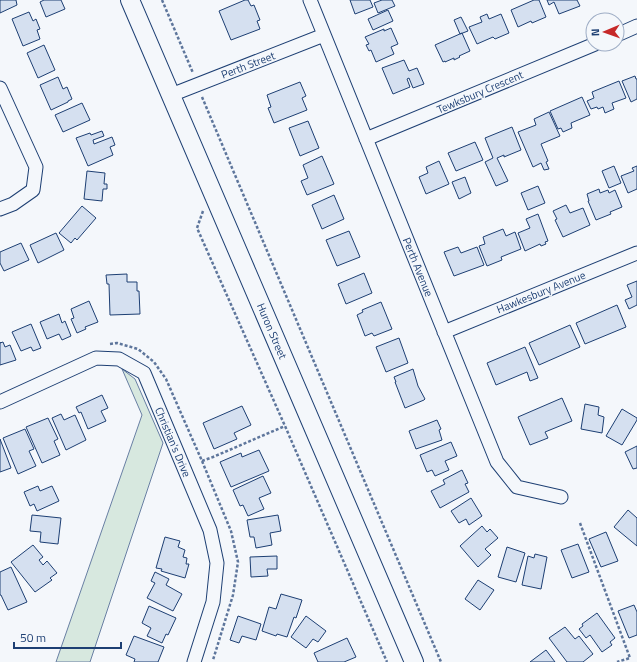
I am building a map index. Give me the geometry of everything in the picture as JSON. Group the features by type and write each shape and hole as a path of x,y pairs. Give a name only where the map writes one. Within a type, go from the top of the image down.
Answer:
{"main road":[{"name":"Huron Street","path":"130,0 414,662"}],"street":[{"name":"Perth Avenue","path":"310,0 497,462 517,487 561,497"},
{"path":"625,31 637,26"},
{"name":"Perth Street","path":"171,95 324,35"},
{"name":"Tewksbury Crescent","path":"366,139 585,48"},
{"path":"0,88 36,168 33,190 13,204 0,209"},
{"name":"Hawkesbury Avenue","path":"444,332 637,253"},
{"name":"Christian's Drive","path":"0,402 96,358 119,359 144,373 210,530 217,563 213,602 194,662"}],"path":[{"path":"162,0 194,76"},
{"path":"202,96 441,662"},
{"path":"203,210 197,228 285,426 387,662"},
{"path":"202,461 213,458 285,426"},
{"path":"580,523 630,658 617,662"}],"shaded area":[{"path":"122,369 135,379 163,443 90,662 56,662 142,415"}],"building":[{"path":"0,0 16,0 17,5 0,13"},
{"path":"44,0 61,0 65,9 46,17 40,2"},
{"path":"248,0 251,6 254,5 260,20 257,21 260,29 231,40 219,11"},
{"path":"350,0 370,0 373,7 355,14"},
{"path":"382,0 392,0 395,6 378,13 374,3"},
{"path":"534,0 539,0 546,17 532,23 531,21 518,27 511,10"},
{"path":"547,0 577,0 580,6 559,14 554,2 549,5"},
{"path":"388,10 393,21 373,30 368,19"},
{"path":"29,12 33,21 36,19 40,29 37,30 40,39 23,46 12,19"},
{"path":"487,14 489,19 501,14 509,33 495,39 493,37 477,44 469,27 482,22 480,17"},
{"path":"461,17 468,31 460,34 454,20"},
{"path":"391,28 398,44 391,47 394,54 376,62 371,50 369,51 366,45 369,44 365,37 384,29 384,31"},
{"path":"462,33 470,51 454,60 454,58 443,62 435,45"},
{"path":"44,45 55,70 38,78 27,53"},
{"path":"404,60 409,71 417,68 424,84 413,88 409,78 407,79 410,87 393,94 382,68"},
{"path":"635,76 637,79 637,99 631,102 622,81"},
{"path":"58,77 63,89 67,87 72,99 51,110 40,85"},
{"path":"619,81 626,98 612,103 614,109 605,113 603,107 591,109 587,101 594,98 592,92"},
{"path":"300,82 306,96 302,98 307,110 274,123 268,108 271,107 267,95"},
{"path":"582,97 590,115 571,123 572,128 563,132 561,128 558,129 550,111"},
{"path":"82,103 90,120 63,132 55,115"},
{"path":"549,112 560,136 541,144 548,161 546,162 549,169 544,170 541,163 533,167 518,132 536,125 534,119"},
{"path":"308,121 319,148 300,156 289,128"},
{"path":"512,127 521,150 504,157 504,155 497,158 508,181 496,186 485,162 493,158 485,138"},
{"path":"102,131 104,136 93,140 94,144 112,137 115,145 110,147 113,155 88,166 76,138"},
{"path":"475,142 483,160 456,171 448,153"},
{"path":"322,156 334,184 307,195 301,181 308,178 303,165"},
{"path":"439,161 449,184 426,194 419,177 428,173 426,167"},
{"path":"614,166 621,183 609,188 602,171"},
{"path":"637,166 637,189 628,193 621,176 634,171 632,168"},
{"path":"87,171 105,173 104,184 107,184 107,189 103,189 102,201 84,199"},
{"path":"465,177 471,193 459,199 452,182"},
{"path":"538,186 545,203 528,210 521,193"},
{"path":"599,189 600,193 608,190 609,193 615,190 622,207 610,212 611,214 596,220 588,201 587,194"},
{"path":"334,195 344,219 322,229 312,205"},
{"path":"566,205 570,213 583,208 590,225 563,237 555,220 557,219 553,211"},
{"path":"82,206 96,218 77,240 75,238 71,243 59,233"},
{"path":"538,214 548,241 545,242 546,244 541,246 540,244 525,251 518,233 530,228 526,219"},
{"path":"503,229 506,236 515,232 521,249 501,257 502,260 487,266 479,246 485,244 483,237"},
{"path":"349,231 360,257 337,266 326,240"},
{"path":"56,233 64,250 38,263 30,245"},
{"path":"21,243 29,260 4,271 0,263 0,252"},
{"path":"458,247 461,253 477,247 484,265 454,276 444,252"},
{"path":"364,273 372,293 346,304 338,284"},
{"path":"127,274 127,282 137,282 140,314 110,315 109,284 107,284 106,275"},
{"path":"637,281 637,305 629,309 625,300 632,297 627,285"},
{"path":"89,301 98,322 85,327 86,329 77,333 71,319 74,318 71,309"},
{"path":"381,302 392,329 374,336 372,333 365,336 357,315 363,312 362,310"},
{"path":"617,305 626,327 585,344 576,323"},
{"path":"59,314 62,323 65,321 71,336 62,340 59,334 47,339 40,322"},
{"path":"31,324 41,348 33,351 31,347 21,351 12,332"},
{"path":"570,325 580,347 539,365 529,343"},
{"path":"399,338 408,363 386,372 376,347"},
{"path":"3,342 5,347 10,345 16,360 0,365 0,343"},
{"path":"525,347 538,378 530,381 527,372 496,385 487,363"},
{"path":"413,369 418,386 425,399 405,408 394,377"},
{"path":"102,395 108,408 101,411 106,421 88,429 81,412 79,413 76,407"},
{"path":"562,398 572,421 545,432 548,438 530,445 518,417"},
{"path":"585,404 599,407 598,415 604,417 602,433 581,429"},
{"path":"242,406 251,425 234,433 237,439 214,449 203,423"},
{"path":"622,409 637,418 637,420 622,445 606,436"},
{"path":"61,414 64,420 75,415 86,440 66,450 52,418"},
{"path":"48,418 58,439 54,441 60,455 42,463 26,427"},
{"path":"437,420 441,429 439,430 442,440 416,449 409,431"},
{"path":"25,429 34,449 29,451 36,466 18,474 3,438"},
{"path":"0,439 11,468 0,472"},
{"path":"451,442 457,456 445,461 449,470 435,476 432,470 427,472 420,455"},
{"path":"637,446 637,468 633,469 625,452"},
{"path":"259,450 269,471 231,487 220,462 241,453 242,457"},
{"path":"462,470 468,483 465,484 469,492 440,508 431,491 445,484 443,480"},
{"path":"263,476 271,493 259,498 264,509 248,516 243,505 240,506 233,490"},
{"path":"38,486 40,491 52,486 59,501 37,511 34,504 30,506 24,492"},
{"path":"471,498 482,516 469,525 466,519 459,523 451,511"},
{"path":"628,510 637,518 637,546 614,527"},
{"path":"32,515 61,518 58,544 40,542 41,532 30,531"},
{"path":"278,515 281,531 270,533 272,545 256,548 254,537 250,537 247,520"},
{"path":"482,526 487,532 490,529 498,538 485,549 491,555 478,567 460,546"},
{"path":"606,532 618,561 601,567 589,539"},
{"path":"165,537 180,541 178,547 185,550 183,557 187,558 186,564 189,564 185,578 161,571 162,569 156,568"},
{"path":"578,544 589,572 572,578 561,550"},
{"path":"33,545 43,557 39,560 43,565 47,561 57,573 50,578 52,580 35,592 11,562"},
{"path":"507,547 525,553 516,582 498,577"},
{"path":"535,554 547,557 541,589 522,585 528,556 534,558"},
{"path":"277,556 277,569 267,569 268,576 251,577 250,557"},
{"path":"11,567 27,602 8,610 0,595 0,572"},
{"path":"155,572 169,579 166,585 182,594 173,611 147,598 155,583 151,581"},
{"path":"478,580 494,590 480,610 465,599"},
{"path":"281,594 302,600 296,618 294,617 287,637 277,634 276,636 262,631 269,607 276,609"},
{"path":"634,605 637,612 637,635 629,638 618,611"},
{"path":"149,606 176,618 168,635 166,634 162,643 147,636 151,628 142,623"},
{"path":"597,613 615,638 610,642 612,645 602,652 590,635 586,638 579,629 583,626 582,624"},
{"path":"238,616 261,624 256,640 242,636 239,643 230,640"},
{"path":"306,616 326,631 318,642 313,639 306,648 291,637"},
{"path":"565,627 575,639 579,636 593,654 583,662 567,662 549,638"},
{"path":"134,636 164,647 158,662 134,662 135,659 126,655"},
{"path":"347,638 356,657 344,662 318,662 314,653"},
{"path":"546,650 555,662 530,662"}]}
